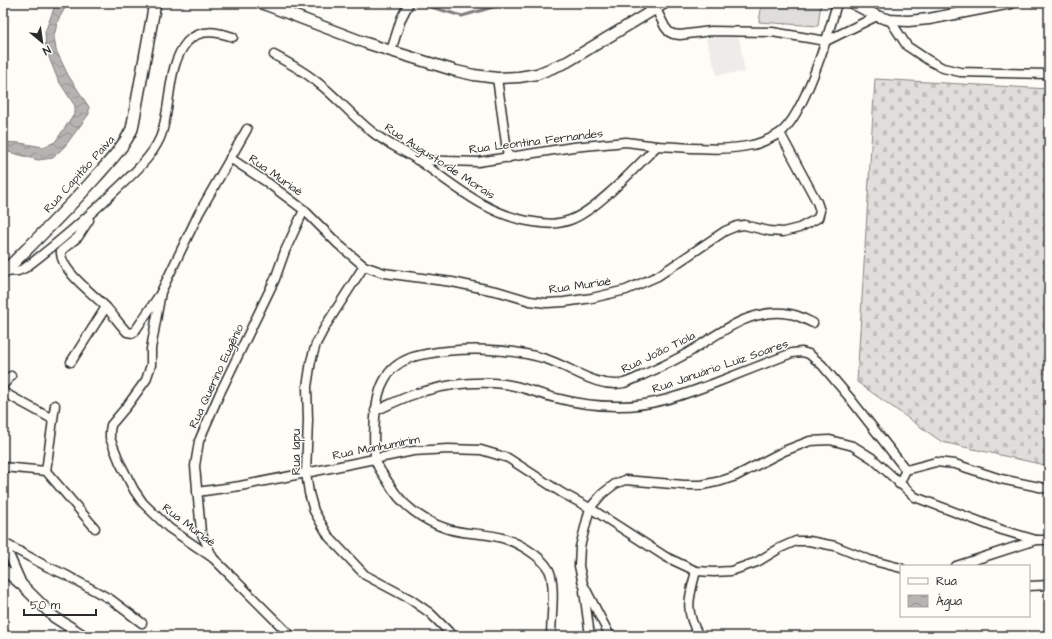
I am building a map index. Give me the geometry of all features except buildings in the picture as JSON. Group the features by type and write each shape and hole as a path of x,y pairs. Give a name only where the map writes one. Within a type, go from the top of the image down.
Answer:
{"main road":[{"name":"Rua Capitão Paiva","path":"3,273 84,190 122,148 128,138 132,129 155,3"}],"street":[{"path":"261,3 366,43 462,72 497,78 537,74 567,62 661,6 665,27 669,32 680,35 711,31 772,32 826,41 877,16"},
{"path":"391,50 409,3"},
{"path":"658,146 723,149 753,145 780,133 797,112 826,41 837,3"},
{"path":"976,3 998,5"},
{"path":"858,4 877,16 890,20 908,21 929,19 1011,3"},
{"path":"890,20 907,46 943,68 960,72 1049,74"},
{"path":"3,273 18,271 25,268 73,230 130,177 154,148 160,136 167,111 176,66 181,51 189,40 202,32 216,32 232,37"},
{"name":"Rua Augusto de Morais","path":"274,55 296,67 319,83 372,133 417,160 478,202 503,215 526,221 552,224 571,219 597,203 658,146"},
{"path":"497,78 508,158"},
{"path":"230,158 247,129"},
{"name":"Rua Muriaé","path":"291,636 213,558 169,528 144,503 134,490 120,463 110,438 111,425 146,380 151,365 151,350 161,292 199,213 230,158 268,183 304,210 338,244 364,266 384,273 452,282 530,301 547,303 592,298 626,290 658,276 725,231 737,226 744,225 769,232 783,232 799,228 818,218 820,212 816,202 780,133"},
{"name":"Rua Leontina Fernandes","path":"417,160 478,162 573,147 626,142 658,146"},
{"path":"95,210 78,237 61,251 61,257 74,276 106,307 127,332 133,333 135,331 161,292"},
{"name":"Rua Querino Eugênio","path":"213,558 201,532 195,466 199,441 207,420 269,292 285,251 304,210"},
{"name":"Rua Iapu","path":"364,266 326,325 316,344 311,361 307,387 308,420 306,473 314,511 329,537 365,575 410,598 430,613 452,636"},
{"path":"71,362 106,307"},
{"name":"Rua João Tiola","path":"374,459 375,411 384,379 395,366 411,358 454,350 494,350 545,359 567,367 599,382 614,384 625,383 652,371 688,353 731,325 748,318 766,313 791,314 813,323"},
{"name":"Rua Januário Luiz Soares","path":"375,411 425,391 459,384 489,383 521,387 556,398 585,404 617,406 659,402 694,391 792,353 802,352 809,354 822,365 850,397 906,470"},
{"path":"3,386 11,376"},
{"path":"3,392 52,419"},
{"path":"46,470 55,406"},
{"path":"590,636 579,566 580,547 590,508 602,494 615,484 625,480 684,485 702,485 714,482 736,476 784,451 810,441 830,440 853,446 872,458 915,498 1002,530 1036,540 1049,540"},
{"name":"Rua Manhumirim","path":"197,492 240,486 413,451 448,449 481,450 508,458 562,493 590,508 666,556 696,571"},
{"path":"374,459 395,494 408,507 427,520 450,530 499,537 528,550 545,564 552,579 551,636"},
{"path":"899,484 906,470 936,462 955,464 1000,479 1049,489"},
{"path":"3,467 46,470 95,528"},
{"path":"959,565 1036,540"},
{"path":"699,636 689,613 690,594 696,571 731,571 757,562 780,548 796,541 809,541 835,546 870,560 900,568"},
{"path":"4,542 22,585"},
{"path":"4,542 46,566 110,599 142,623"},
{"path":"3,569 22,585 54,617 84,636"},
{"path":"583,584 610,636"},
{"path":"1030,586 1049,585"}],"shaded area":[{"path":"738,33 745,72 717,75 706,39"}],"green space":[{"path":"762,3 821,3 818,26 759,22"},
{"path":"875,79 1049,89 1049,466 942,442 857,382"}],"water":[{"path":"56,3 68,3 58,20 54,36 56,50 68,75 89,107 89,114 65,146 53,158 38,160 9,152 3,153 3,142 43,147 55,142 75,113 75,106 58,80 46,50 45,32"}],"waterway":[{"path":"417,3 462,16 507,3"}]}
